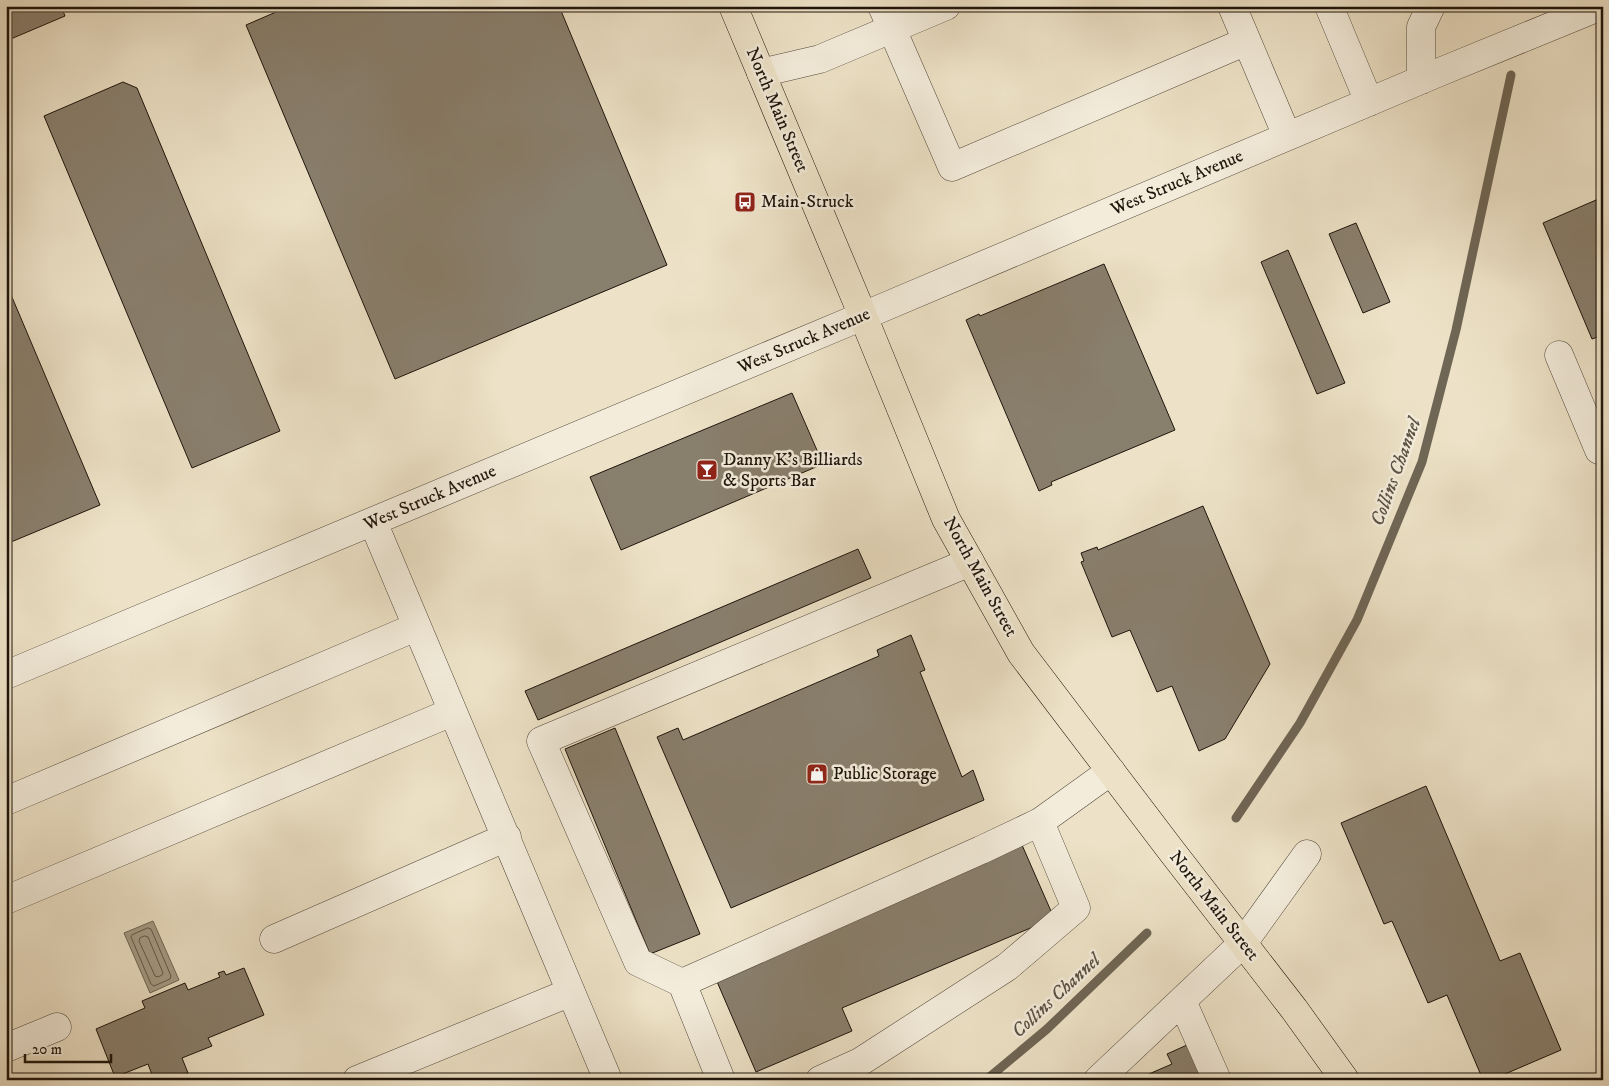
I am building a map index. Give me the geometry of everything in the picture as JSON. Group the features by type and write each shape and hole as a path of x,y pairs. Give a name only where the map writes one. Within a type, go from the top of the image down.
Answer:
{"main road":[{"name":"North Main Street","path":"733,6 864,316 946,519 1021,653 1294,1008 1345,1080"}],"street":[{"path":"761,73 820,59 887,17 946,6"},
{"path":"1232,6 1287,136"},
{"path":"1329,6 1369,102"},
{"path":"1421,80 1421,27 1431,6"},
{"name":"West Struck Avenue","path":"6,675 864,316 1287,136 1601,6"},
{"path":"887,17 952,167 1248,41"},
{"path":"1558,355 1599,450 1603,449"},
{"path":"373,522 608,1080"},
{"path":"721,1080 682,983 638,962 541,741 970,562"},
{"path":"6,801 416,627"},
{"path":"6,900 452,712"},
{"path":"682,983 1040,822 1111,771"},
{"path":"820,1080 860,1062 1006,967 1076,908 1040,822"},
{"path":"274,939 507,838"},
{"path":"1098,1080 1243,943 1307,854"},
{"path":"357,1080 571,992"},
{"path":"1182,1001 1217,1080"},
{"path":"6,1048 57,1027"}],"water":[{"path":"153,921 179,980 150,993 124,933"}],"building":[{"path":"6,6 61,6 65,16 6,41"},
{"path":"290,6 559,6 667,265 395,379 246,25"},
{"path":"123,82 137,88 280,431 192,468 44,116"},
{"path":"1603,197 1603,335 1592,339 1543,223"},
{"path":"1356,223 1390,302 1363,313 1329,234"},
{"path":"1288,250 1345,383 1317,394 1261,262"},
{"path":"1104,264 1175,430 1051,482 1052,485 1039,491 966,320 979,314 980,316"},
{"path":"6,283 100,505 11,542 6,530"},
{"name":"Danny K's Billiards & Sports Bar","path":"792,393 823,464 621,550 590,477"},
{"path":"1203,506 1270,664 1225,739 1199,751 1172,686 1157,692 1130,630 1112,637 1081,562 1084,561 1081,553 1097,547 1098,550"},
{"path":"858,549 871,578 538,720 525,691"},
{"name":"Public Storage","path":"911,635 925,670 920,672 962,777 973,770 984,800 731,908 657,737 678,728 683,740 879,656 877,650"},
{"path":"615,728 700,934 650,954 565,749"},
{"path":"1426,786 1500,961 1520,953 1561,1050 1491,1080 1483,1080 1447,995 1428,1003 1392,921 1384,924 1341,823"},
{"path":"1022,845 1054,918 842,1008 852,1031 756,1072 715,977"},
{"path":"244,968 264,1015 208,1038 212,1046 182,1058 188,1073 173,1080 154,1080 148,1064 115,1077 96,1029 145,1008 142,1001 185,983 188,990 220,977 218,973 224,971 226,975"},
{"path":"1187,1045 1202,1080 1135,1080 1172,1064 1167,1054"}],"waterway":[{"name":"Collins Channel","path":"1236,818 1300,723 1357,620 1422,462 1456,330 1511,75"},
{"name":"Collins Channel","path":"986,1080 1047,1029 1147,933"}],"place":[{"name":"Main-Struck","path":"745,202"},
{"name":"Danny K's Billiards & Sports Bar","path":"707,470"},
{"name":"Public Storage","path":"817,774"}]}
